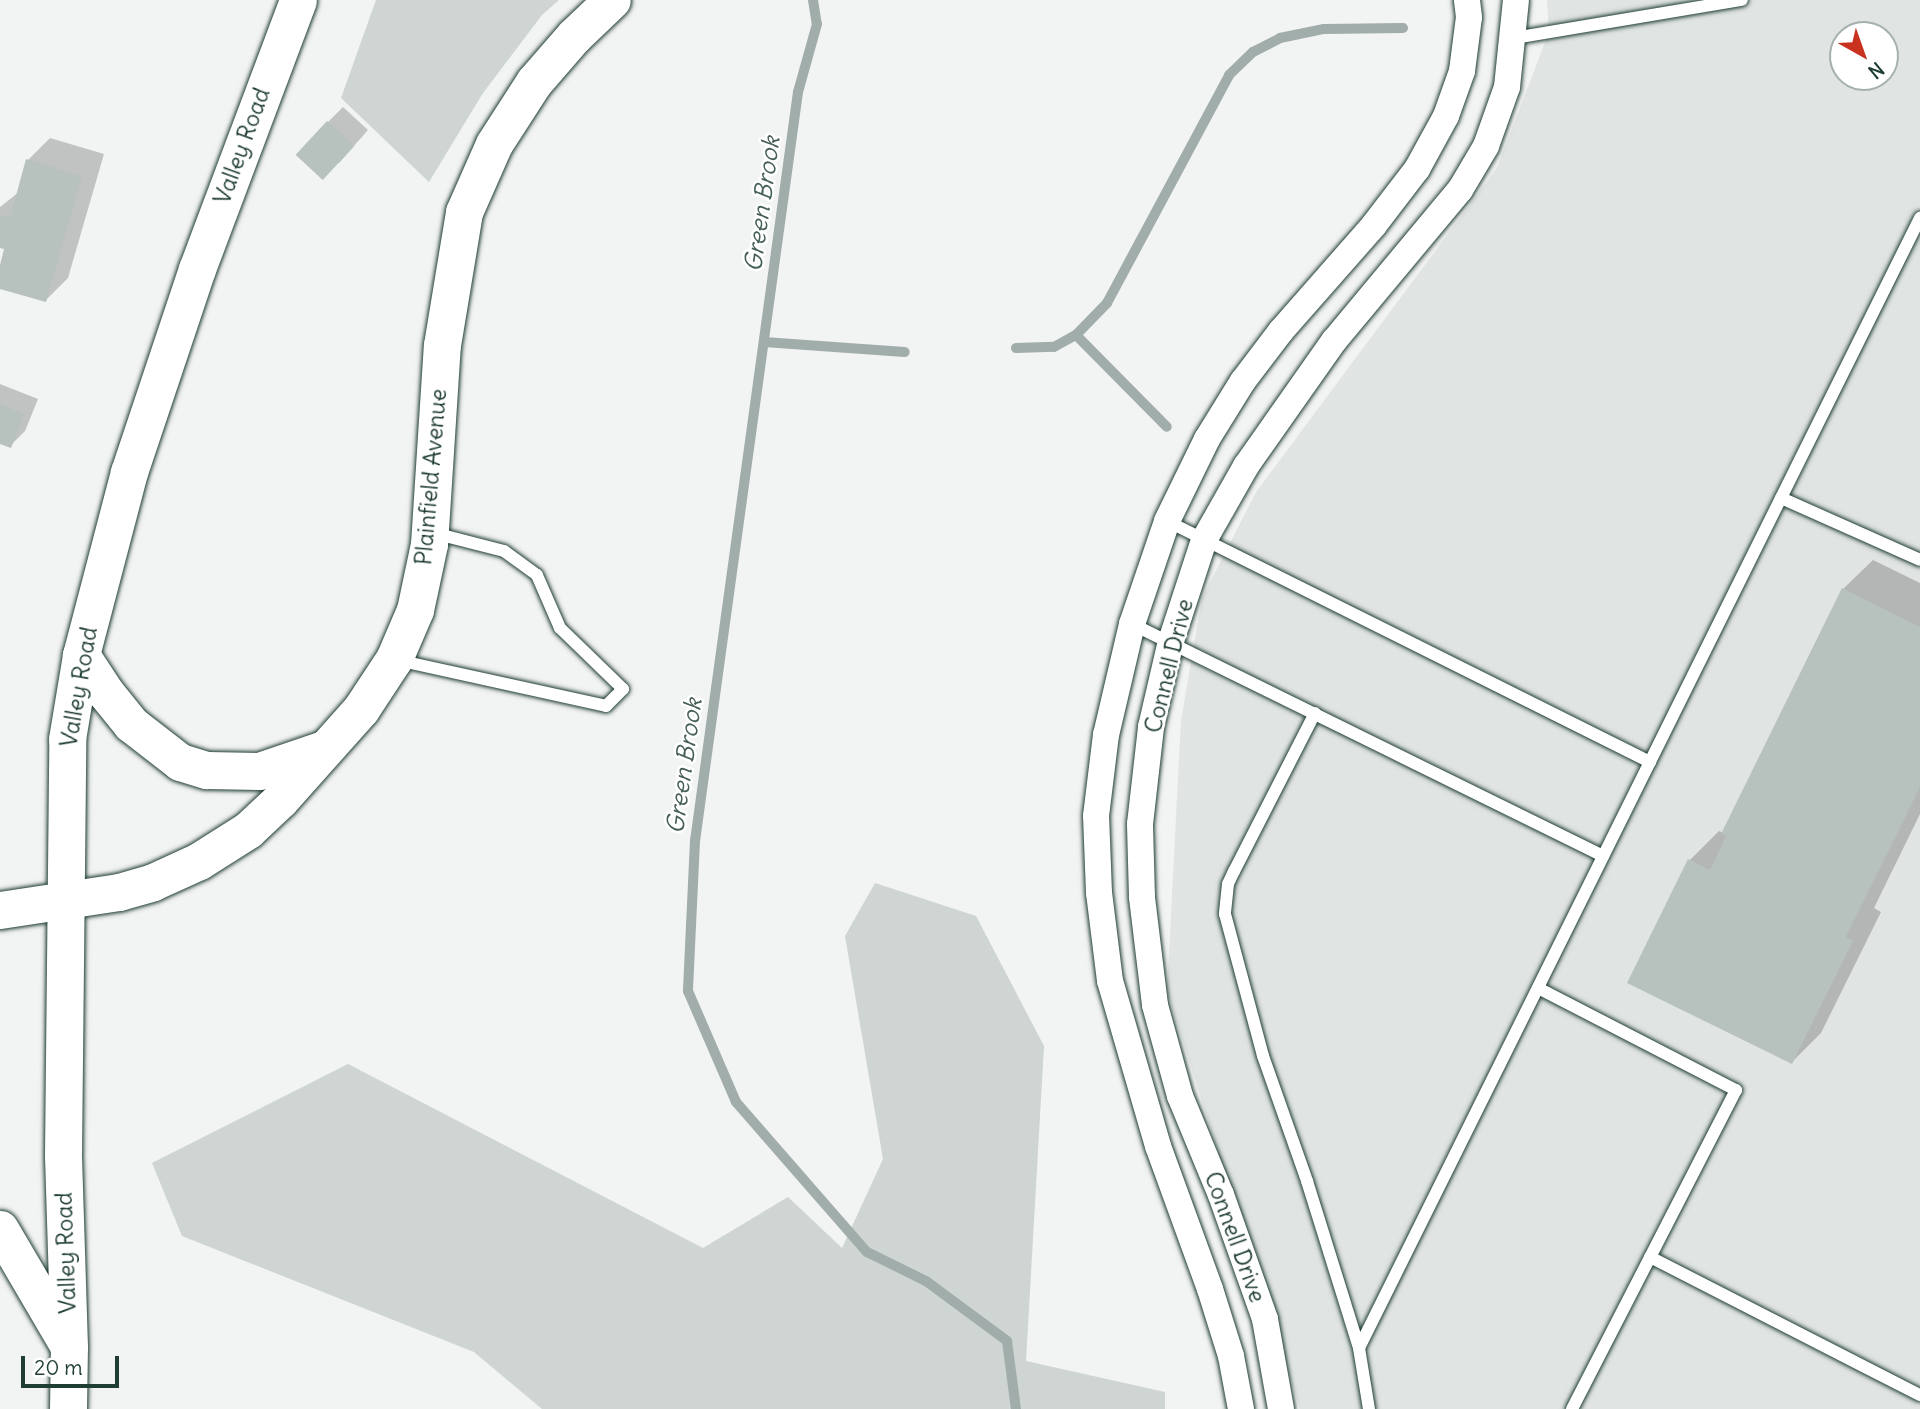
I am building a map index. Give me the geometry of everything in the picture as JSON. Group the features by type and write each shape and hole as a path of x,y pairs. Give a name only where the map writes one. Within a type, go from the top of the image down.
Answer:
{"main road":[{"name":"Valley Road","path":"68,1409 69,1347 63,1155 63,902 67,739 81,655 133,460 202,257 298,0"},
{"name":"Plainfield Avenue","path":"0,910 63,902 153,882 199,861 248,830 328,748 361,709 394,659 415,610 429,532 442,345 464,212 494,144 534,82 574,36 612,0"},
{"path":"81,655 131,724 180,762 207,770 259,771 328,748"},
{"path":"0,1229 69,1347"}],"street":[{"name":"Connell Drive","path":"1241,1409 1227,1345 1158,1146 1110,981 1099,893 1096,816 1106,735 1132,624 1167,521 1207,439 1243,381 1417,169 1446,116 1462,71 1469,17 1468,0"},
{"name":"Connell Drive","path":"1281,1409 1261,1307 1221,1195 1180,1096 1155,1005 1142,897 1140,824 1150,727 1171,641 1205,540 1245,466 1290,399 1334,341 1460,190 1486,146 1507,87 1516,0"}],"lane":[{"path":"1514,38 1742,0"},
{"path":"1359,1348 1920,218"},
{"path":"1781,498 1920,560"},
{"path":"1167,521 1650,762"},
{"path":"394,659 606,706 623,689 559,628 537,575 504,551 429,532"},
{"path":"1132,624 1603,856"},
{"path":"1315,713 1228,884 1225,915 1263,1056 1307,1181 1359,1348 1369,1409"},
{"path":"1538,988 1736,1090 1572,1409"},
{"path":"1650,1257 1920,1395"}],"shaded area":[{"path":"376,0 559,0 542,15 483,93 429,182 341,98"},
{"path":"1547,0 1920,0 1920,1409 1300,1409 1167,991 1181,721 1202,598 1256,492 1497,168 1549,32"},
{"path":"875,883 976,916 1044,1046 1026,1361 1165,1392 1165,1409 542,1409 474,1352 182,1236 152,1163 348,1064 703,1248 788,1197 842,1248 883,1159 845,936"}],"building":[{"path":"327,121 354,146 323,180 296,155"},
{"path":"26,159 82,176 46,302 0,289 0,265 4,249 0,248 0,215 10,218"},
{"path":"0,404 24,414 11,448 0,444"},
{"path":"1842,588 1920,627 1920,787 1846,937 1853,941 1792,1064 1627,983 1688,859 1710,870 1726,836 1721,834"}],"waterway":[{"name":"Green Brook","path":"813,0 817,24 798,92 695,841 688,991 736,1102 867,1252 926,1281 1007,1341 1016,1409"},
{"path":"1016,348 1054,347 1076,335 1107,303 1229,75 1253,52 1280,38 1324,29 1403,28"},
{"path":"1076,335 1167,427"},
{"path":"764,342 905,352"}]}
